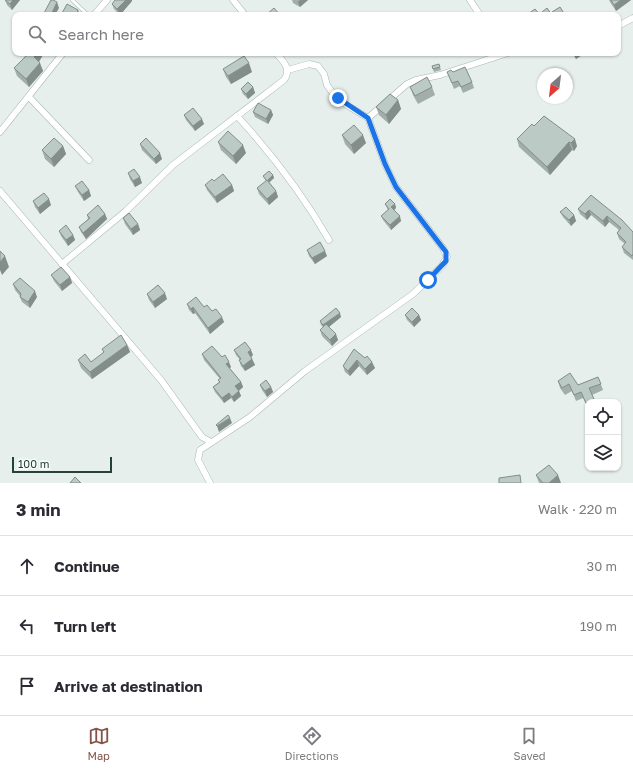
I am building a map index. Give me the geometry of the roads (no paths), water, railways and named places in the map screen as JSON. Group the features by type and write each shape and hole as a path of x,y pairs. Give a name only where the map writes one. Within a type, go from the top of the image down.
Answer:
{"street":[{"path":"97,12 107,0"},
{"path":"233,0 243,12"},
{"path":"470,0 478,12"},
{"path":"621,24 633,18"},
{"path":"0,132 61,56"},
{"path":"62,264 126,211 173,165 284,80 288,70 287,66 279,56"},
{"path":"368,118 407,84 499,56"},
{"path":"210,483 200,465 198,454 200,450 250,417 305,371 412,294 446,261 447,257 443,248 405,200 391,177 368,118 345,104 332,92 327,85 324,74 318,66 309,64 288,70"},
{"path":"28,96 89,160"},
{"path":"237,116 287,175 308,203 329,240"},
{"path":"0,191 160,380 202,437 211,442"}],"lane":[{"path":"72,0 85,12"}]}
